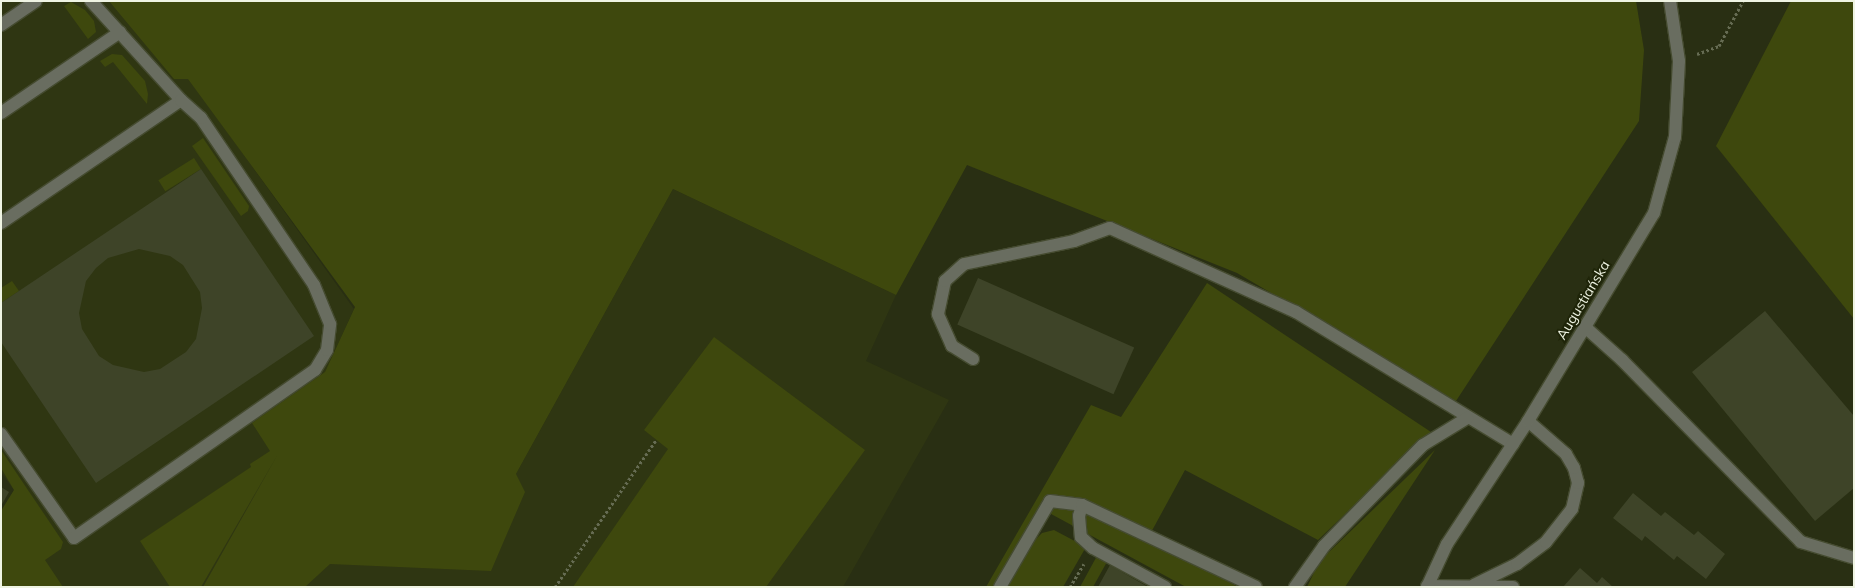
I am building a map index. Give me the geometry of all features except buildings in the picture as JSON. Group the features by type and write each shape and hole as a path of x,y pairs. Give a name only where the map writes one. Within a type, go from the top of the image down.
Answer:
{"street":[{"path":"1,25 36,1"},
{"path":"1,434 74,538 315,370 327,350 330,324 314,285 201,118 181,100 91,1"},
{"name":"Augustiańska","path":"1427,586 1447,544 1528,421 1654,213 1676,138 1679,61 1670,1"},
{"path":"1,113 120,32"},
{"path":"1,223 181,100"},
{"path":"973,359 952,346 938,314 945,281 964,264 1074,241 1110,228 1296,312 1467,418 1513,444"},
{"path":"1585,327 1622,360 1801,542 1854,558"},
{"path":"1295,587 1324,546 1423,445 1467,418"},
{"path":"1474,585 1517,564 1538,548 1561,527 1572,509 1578,483 1574,468 1566,454 1528,421"},
{"path":"1000,587 1050,501 1082,505 1256,587"},
{"path":"1082,505 1079,516 1081,537 1093,548 1165,587"},
{"path":"1427,586 1474,585 1513,587"}],"path":[{"path":"1679,61 1719,46 1742,1"},
{"path":"555,587 656,440"},
{"path":"1070,587 1093,548"}],"shaded area":[{"path":"1,1 134,1 354,309 319,386 516,474 673,189 896,295 866,361 949,400 843,587 1,587 1,511 14,490 1,472"},
{"path":"109,1 1636,1 1644,50 1639,121 1456,401 1237,273 967,165 896,295 673,189 516,474 525,492 491,571 330,564 305,587 203,587 278,454 201,587 170,587 140,541 251,467 250,464 270,451 252,423 325,372 355,307 188,79 174,79"},
{"path":"1791,1 1854,1 1854,319 1716,146"},
{"path":"71,2 85,10 94,21 96,32 88,39 64,6"},
{"path":"112,54 122,55 145,81 148,94 147,104 113,62 105,67 100,61"},
{"path":"203,138 249,206 248,211 241,216 192,146"},
{"path":"194,158 201,169 165,191 158,180"},
{"path":"12,281 19,291 1,303 1,288"},
{"path":"1207,283 1431,432 1318,540 1185,470 1148,538 1238,587 1186,587 1040,508 993,587 986,587 1091,405 1121,417"},
{"path":"714,337 865,450 766,587 573,587 668,449 644,430"},
{"path":"1,450 63,542 61,549 45,560 63,587 1,587 1,511 14,490 1,468"},
{"path":"1435,450 1345,587 1307,587 1323,554 1329,552"},
{"path":"1054,530 1086,547 1063,587 1007,587 1036,539 1042,533"},
{"path":"1098,554 1108,560 1093,587 1080,587"}]}
